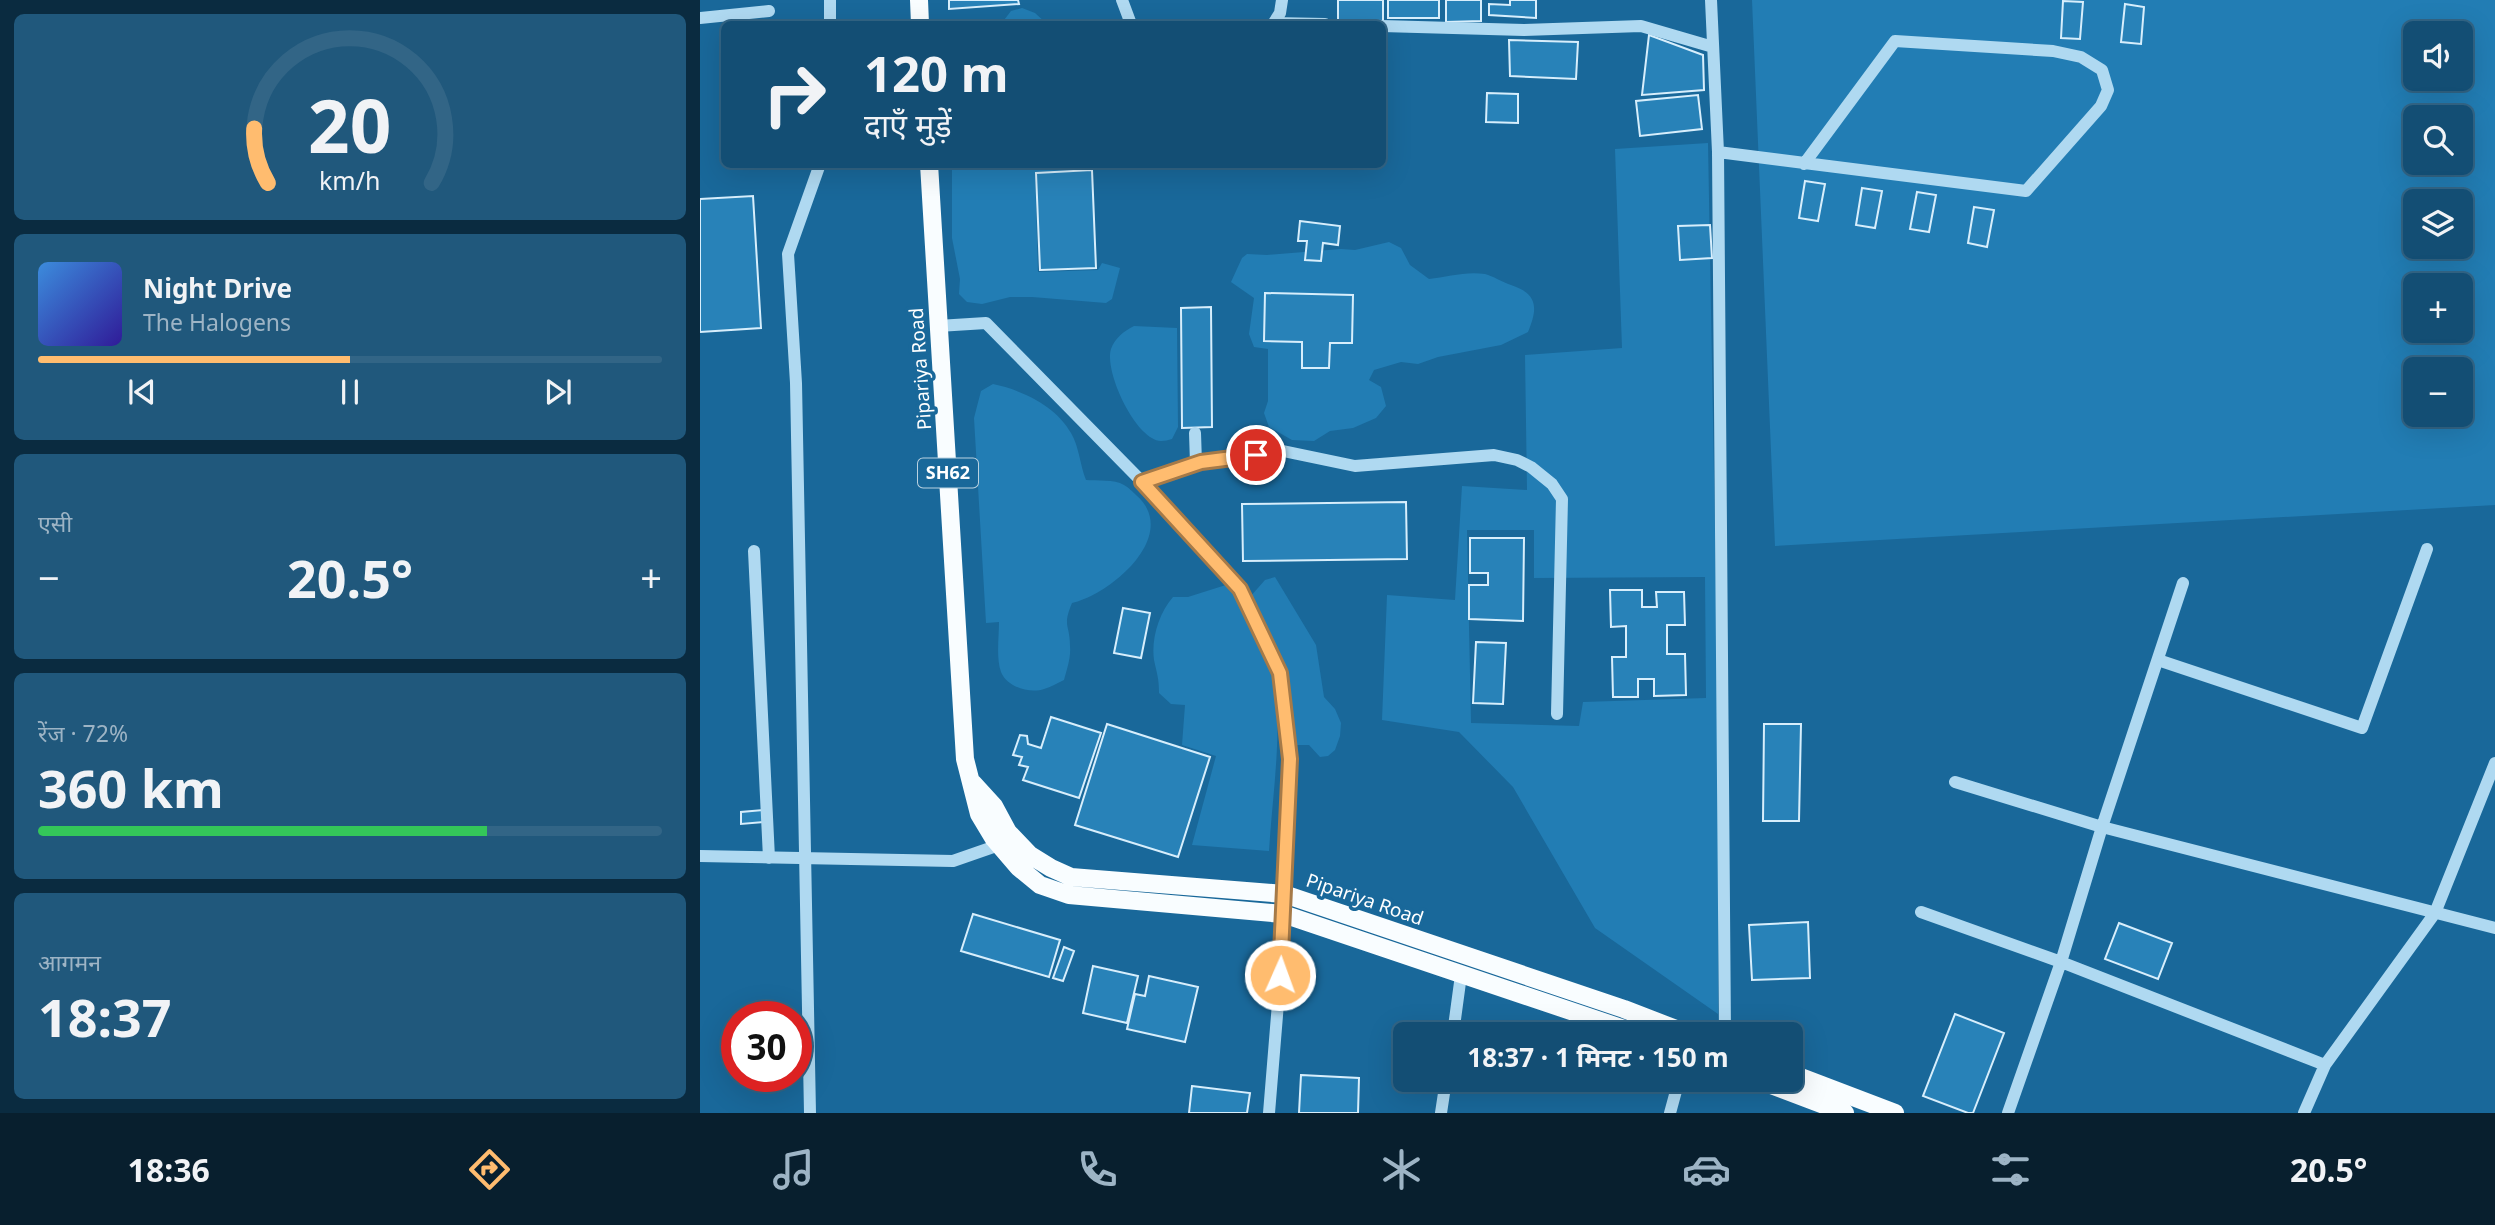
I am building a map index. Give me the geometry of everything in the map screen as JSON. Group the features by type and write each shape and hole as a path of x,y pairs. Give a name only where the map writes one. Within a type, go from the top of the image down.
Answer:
{"main road":[{"path":"919,0 920,21"},
{"name":"Pipariya Road","path":"929,168 965,759 979,814 999,845 1018,867 1040,885 1069,895 1283,914 1603,1022"},
{"name":"Pipariya Road","path":"971,781 994,806 1008,832 1030,855 1072,877 1284,894 1658,1022"},
{"path":"1803,1078 1895,1113"},
{"path":"1790,1092 1845,1113"}],"street":[{"path":"830,0 830,21"},
{"path":"1122,0 1130,21"},
{"path":"1275,21 1280,13 1282,0"},
{"path":"1711,0 1718,152 1725,1022"},
{"path":"700,18 769,11"},
{"path":"1386,26 1524,30 1641,26 1713,47"},
{"path":"1718,152 1804,163 2026,191 2102,106 2108,90 2102,71 2081,57 2053,51 1895,41 1804,163"},
{"path":"810,1113 796,383 788,254 819,168"},
{"path":"939,326 986,323 1142,482 1240,589 1280,673 1290,759 1280,979 1269,1113"},
{"path":"1195,433 1196,463"},
{"path":"1142,482 1196,463 1283,451 1356,466 1494,455 1517,460 1531,467 1552,484 1562,499 1557,714"},
{"path":"2158,660 2362,728 2427,549"},
{"path":"754,551 769,858"},
{"path":"2008,1113 2061,962 2102,827 2183,583"},
{"path":"2304,1113 2325,1065 2435,913 2495,763"},
{"path":"1955,782 2102,827 2495,928"},
{"path":"700,856 953,861 999,845"},
{"path":"1921,912 2061,962 2325,1065"},
{"path":"1454,1022 1461,975"},
{"path":"1441,1113 1444,1092"},
{"path":"1670,1113 1676,1092"}],"shaded area":[{"path":"1752,0 2495,0 2495,505 1775,546"},
{"path":"1022,8 1035,13 1044,21 1003,21 1011,11"},
{"path":"1708,143 1718,699 1718,1014 1595,928 1513,787 1459,732 1382,720 1387,595 1455,600 1462,486 1527,490 1525,355 1622,348 1615,149","holes":["1467,530 1534,530 1534,578 1705,577 1706,698 1583,702 1579,726 1471,723"]},
{"path":"952,168 1085,168 1035,172 1038,272 1098,270 1102,263 1120,268 1112,299 1106,303 1010,297 982,304 967,302 959,294 960,279 952,238"},
{"path":"1389,242 1401,248 1410,265 1429,279 1478,273 1520,289 1531,297 1533,303 1533,316 1528,332 1501,345 1438,357 1418,364 1401,362 1374,370 1369,380 1381,387 1386,406 1376,418 1353,428 1330,431 1314,441 1292,440 1269,427 1264,413 1268,401 1268,349 1254,347 1249,334 1254,298 1231,282 1242,258 1247,254 1355,250"},
{"path":"1134,326 1177,328 1178,427 1172,439 1161,441 1141,429 1117,387 1112,372 1111,349 1120,335"},
{"path":"993,384 1026,395 1057,415 1074,438 1086,480 1115,482 1127,487 1148,510 1151,527 1146,544 1122,575 1105,588 1072,603 1067,621 1070,655 1064,680 1032,691 1008,682 1004,677 999,660 999,622 986,623 974,418 981,391"},
{"path":"1275,577 1316,645 1324,697 1335,709 1341,723 1335,750 1328,756 1320,757 1309,745 1292,745 1286,670 1250,597 1265,580"},
{"path":"1229,584 1257,637 1270,668 1276,693 1277,752 1269,851 1192,845 1216,756 1182,745 1185,705 1171,704 1159,693 1154,660 1157,627 1173,597 1188,597"}],"building":[{"path":"949,0 1018,0 1019,4 949,9"},
{"path":"1338,0 1383,0 1383,21 1338,20"},
{"path":"1388,0 1439,0 1439,18 1388,18"},
{"path":"1446,0 1481,0 1481,21 1446,22"},
{"path":"1510,0 1536,0 1536,18 1489,15 1489,4 1510,5"},
{"path":"2063,1 2083,2 2080,39 2061,38"},
{"path":"2125,4 2144,7 2141,44 2121,42"},
{"path":"1649,35 1703,55 1704,90 1642,95"},
{"path":"1509,40 1578,42 1576,79 1510,76"},
{"path":"1487,93 1518,94 1518,123 1486,122"},
{"path":"1698,95 1702,129 1640,136 1636,101"},
{"path":"1092,170 1096,268 1040,270 1036,173"},
{"path":"1805,181 1825,184 1818,221 1799,218"},
{"path":"1862,188 1882,191 1875,228 1856,225"},
{"path":"1917,192 1936,195 1929,232 1910,229"},
{"path":"753,196 761,328 700,332 700,199"},
{"path":"1974,207 1994,210 1987,247 1968,243"},
{"path":"1300,221 1340,226 1338,245 1323,243 1321,261 1305,260 1307,241 1298,241"},
{"path":"1710,225 1712,258 1680,260 1678,226"},
{"path":"1265,293 1353,295 1352,343 1330,343 1329,368 1302,368 1302,342 1264,341"},
{"path":"1211,307 1212,427 1182,428 1181,308"},
{"path":"1406,502 1407,559 1243,561 1242,504"},
{"path":"1470,538 1524,538 1523,621 1469,619 1469,585 1488,585 1488,573 1470,573"},
{"path":"1610,590 1642,590 1642,607 1657,607 1656,592 1684,592 1685,625 1667,625 1667,654 1685,654 1686,695 1654,696 1654,679 1638,679 1638,697 1613,697 1612,657 1626,657 1626,626 1611,627"},
{"path":"1123,608 1150,613 1141,658 1114,653"},
{"path":"1476,642 1506,643 1503,704 1473,703"},
{"path":"1051,717 1101,733 1079,798 1023,780 1028,767 1019,765 1022,757 1013,755 1020,735 1027,736 1028,744 1041,748"},
{"path":"1107,724 1210,757 1178,857 1075,825"},
{"path":"1764,724 1801,724 1799,821 1763,821"},
{"path":"763,810 764,822 741,824 741,812"},
{"path":"973,914 1060,940 1049,977 961,951"},
{"path":"1808,922 1810,978 1752,980 1749,925"},
{"path":"2119,923 2172,943 2158,979 2105,959"},
{"path":"1064,947 1074,951 1063,981 1053,978"},
{"path":"1093,966 1138,976 1127,1023 1083,1013"},
{"path":"1149,976 1198,987 1185,1042 1127,1029 1135,994 1145,996"},
{"path":"1955,1014 2004,1033 1973,1113 1923,1096"},
{"path":"1301,1075 1359,1078 1358,1113 1299,1113"},
{"path":"1192,1086 1250,1093 1247,1113 1189,1113"}],"route":[{"path":"1256,455 1201,462 1142,482 1240,589 1280,673 1290,759 1280,975"}]}
